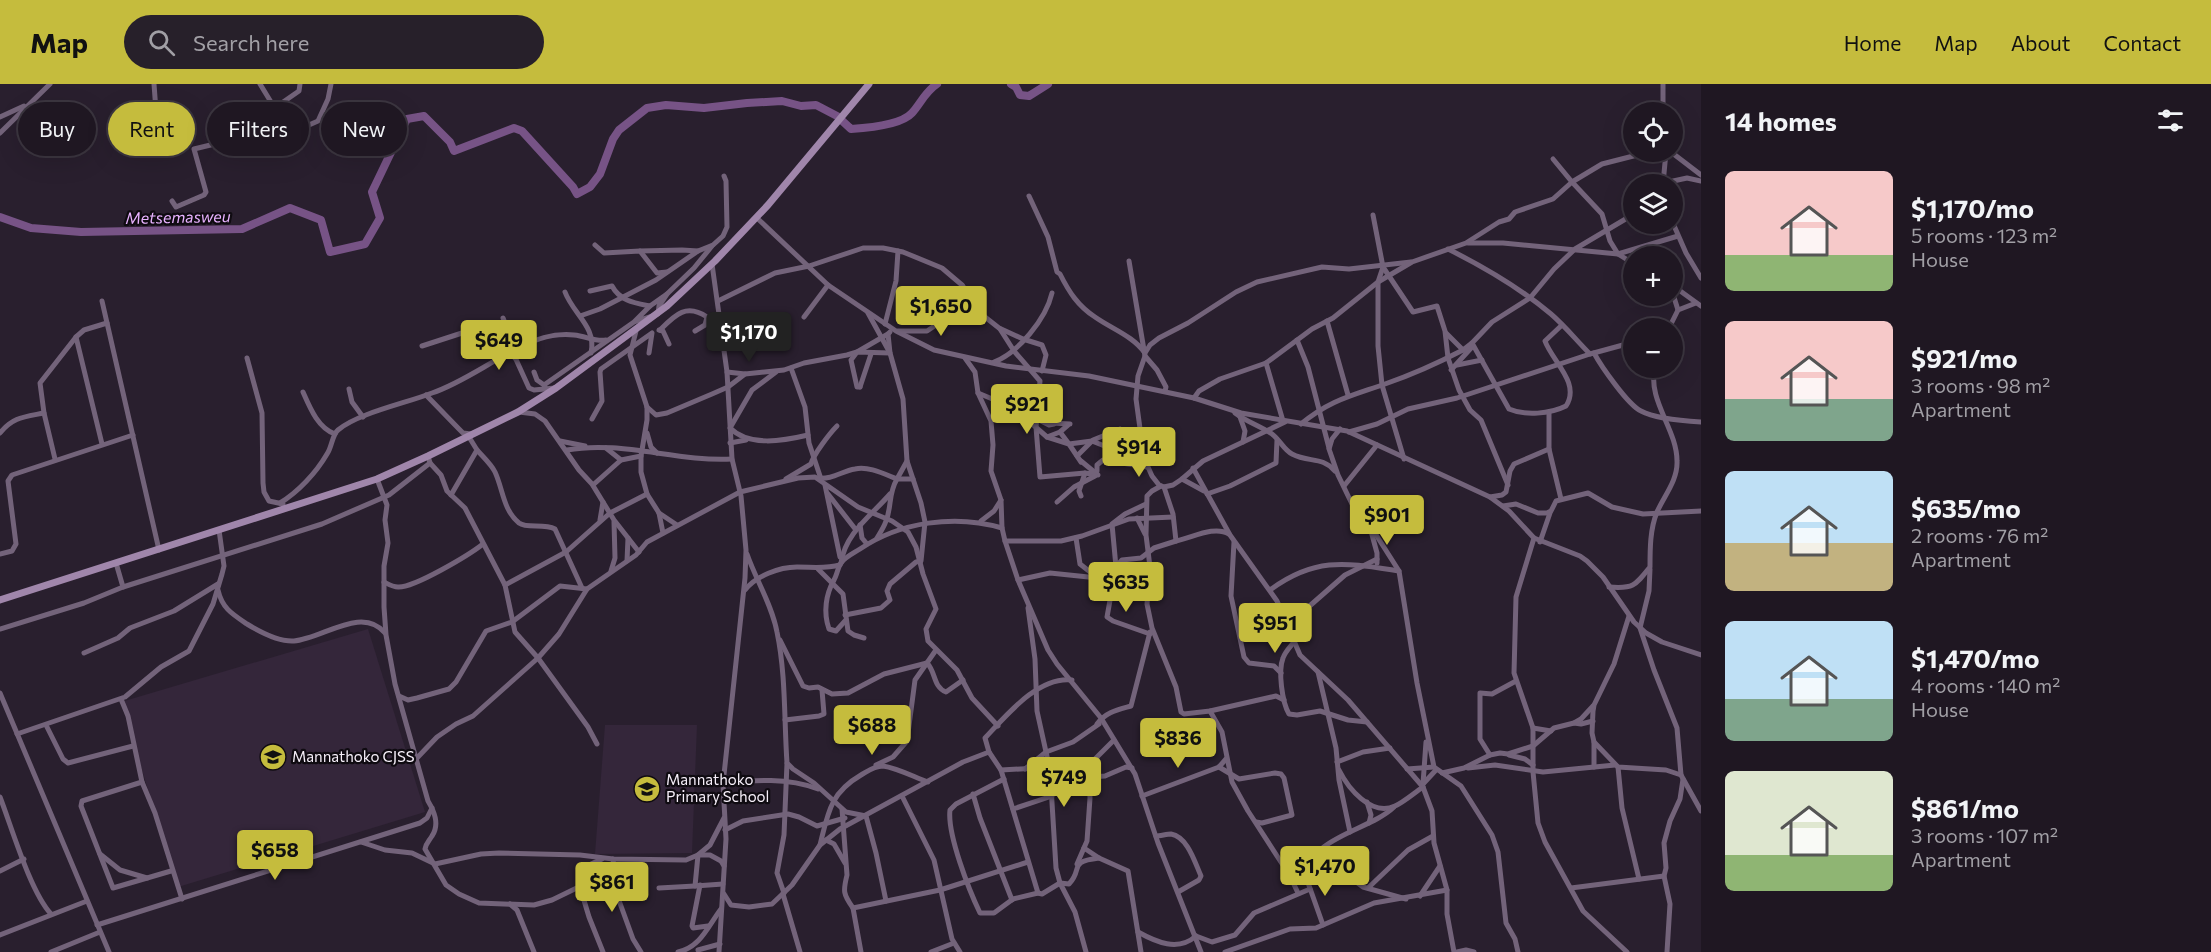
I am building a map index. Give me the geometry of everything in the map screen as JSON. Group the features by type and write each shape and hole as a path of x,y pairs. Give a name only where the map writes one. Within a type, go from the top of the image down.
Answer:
{"street":[{"path":"31,102 50,84"},
{"path":"154,84 155,102"},
{"path":"260,84 271,102"},
{"path":"282,102 299,91 300,84"},
{"path":"309,124 318,121 328,99 331,84"},
{"path":"0,600 377,479 429,460 518,412 636,331 712,264 787,184 869,84"},
{"path":"1663,84 1663,102"},
{"path":"0,117 18,109"},
{"path":"0,133 18,115"},
{"path":"172,201 176,207 206,192 194,149 207,145"},
{"path":"1553,159 1602,213 1611,241 1618,254 1623,257"},
{"path":"1194,398 1199,391 1220,379 1266,363 1378,282 1412,262 1466,243 1499,222 1509,219 1515,212 1553,199 1572,182 1602,164 1623,159"},
{"path":"1683,161 1701,175"},
{"path":"545,387 634,322 694,268 723,236 727,227 724,176"},
{"path":"1683,179 1701,181"},
{"path":"1029,196 1048,237 1057,272 1071,295 1089,313 1136,343 1157,370 1166,387 1165,391"},
{"path":"1372,215 1383,266 1413,312 1437,306 1445,331 1448,358 1461,393 1470,410 1481,420 1508,485"},
{"path":"757,218 828,285 895,331 934,350 992,363 1089,376 1194,398 1234,412 1340,429 1490,497 1503,506 1534,538 1580,556 1596,569 1640,628 1662,642 1701,655"},
{"path":"1453,368 1492,322 1530,298 1554,269 1575,249 1623,220"},
{"path":"1466,243 1503,243 1618,254 1678,236 1701,278"},
{"path":"595,245 604,253 698,251"},
{"path":"580,316 600,309 656,280 698,251 713,245"},
{"path":"718,301 775,273 809,266 863,248 898,251 937,265 962,285 985,317 999,328 1042,345 1046,355 1042,371"},
{"path":"1448,249 1503,280 1530,298 1562,325 1592,353 1635,408 1677,421 1700,423"},
{"path":"640,251 657,273 669,271"},
{"path":"885,324 896,281 898,251"},
{"path":"1129,261 1145,355"},
{"path":"1176,541 1173,517 1163,487 1147,467 1144,458 1136,399 1136,387 1150,345 1195,319 1236,291 1257,282 1322,267 1349,269 1412,262"},
{"path":"712,264 727,372 730,443 740,492 746,550 744,591 723,784 725,868 719,952"},
{"path":"1383,266 1378,282 1378,346 1382,385 1404,459"},
{"path":"804,317 828,285"},
{"path":"951,315 962,285"},
{"path":"590,291 612,286 622,298 650,306"},
{"path":"565,292 587,326 591,339 591,353"},
{"path":"992,363 1008,356 1033,330 1047,307 1052,293"},
{"path":"1683,293 1698,304"},
{"path":"658,314 659,306 667,294"},
{"path":"102,301 159,550"},
{"path":"1678,310 1698,304"},
{"path":"727,372 745,374 777,371 857,352 895,331 927,332 951,315 978,305"},
{"path":"1674,318 1678,310 1677,306"},
{"path":"592,419 602,401 601,369 652,333 660,330 674,315 685,311 699,312 707,317 705,325 695,332"},
{"path":"866,311 890,354"},
{"path":"634,322 658,314"},
{"path":"503,318 516,351 515,358"},
{"path":"1327,321 1348,395"},
{"path":"55,459 40,383 76,337 84,330 107,323"},
{"path":"1473,344 1495,386 1501,391 1512,411 1549,412 1566,406 1571,396 1568,380 1545,341 1562,325"},
{"path":"422,346 480,328 505,326"},
{"path":"999,328 1014,351 1041,384 1036,427 1040,477 1096,474"},
{"path":"660,330 663,331 669,344"},
{"path":"636,331 630,350 631,358 647,408 641,472 647,494 659,513 663,533"},
{"path":"1445,331 1463,350"},
{"path":"649,353 652,333"},
{"path":"516,351 528,343 557,335 574,334 598,342 611,339"},
{"path":"888,334 890,354 903,399 907,461 921,503 925,525 921,561"},
{"path":"76,337 102,444"},
{"path":"1298,340 1338,475 1352,504 1370,526 1399,571 1415,675 1437,770 1461,786 1492,835 1498,852 1506,923 1517,943 1518,952"},
{"path":"1301,424 1318,409 1348,395 1382,385 1448,358 1473,344"},
{"path":"1349,432 1377,424 1408,409 1452,399 1461,393 1495,386 1623,345"},
{"path":"857,352 890,354"},
{"path":"857,352 851,360 857,387 860,387 871,354"},
{"path":"280,503 291,496 321,462 335,434 340,429 363,417 444,388 509,353 515,358 529,388 534,390 545,387 556,388"},
{"path":"247,358 262,417 261,451 264,492 269,501 291,506"},
{"path":"965,358 975,372 978,393 991,421 993,445 991,471 1001,500 1005,541 1018,580 1048,650 1103,721 1132,768 1201,952"},
{"path":"1453,368 1482,360"},
{"path":"1266,363 1285,421"},
{"path":"791,368 805,407 807,435 819,479 858,507 903,528 912,538 936,609 927,625 928,641 951,664 963,680 972,698 998,726"},
{"path":"730,428 752,390 777,371"},
{"path":"534,372 537,380 545,387"},
{"path":"647,408 656,415 667,413 728,387 745,374"},
{"path":"1654,378 1653,386 1678,462 1674,477 1656,513 1651,540 1647,600 1640,628 1677,728 1682,777 1680,799 1670,821 1664,843 1666,868 1664,876 1670,904 1667,952"},
{"path":"350,389 352,402 363,417"},
{"path":"303,392 319,424 328,432 335,434"},
{"path":"978,393 1014,408 1047,437 1069,444 1092,441 1120,429"},
{"path":"426,396 463,433 471,436 477,450 494,471 504,501 518,522 524,525 544,525 555,529 584,589"},
{"path":"0,433 14,419 44,412"},
{"path":"518,412 541,416 579,470 593,485 614,520 639,552"},
{"path":"1045,412 1054,424"},
{"path":"1234,412 1277,439 1291,454 1303,459 1327,462 1338,475"},
{"path":"1549,412 1549,449 1561,499"},
{"path":"1240,417 1245,431 1251,438"},
{"path":"1037,419 1049,425 1070,424 1047,437"},
{"path":"1284,700 1276,696 1210,711 1182,714 1176,687 1151,631 1147,598 1150,567 1146,535 1146,504 1149,493 1182,479 1203,461 1285,421"},
{"path":"782,481 811,464 812,458 819,452 828,435 837,426"},
{"path":"730,428 746,440"},
{"path":"1329,449 1332,439 1340,429"},
{"path":"646,430 651,447 658,454"},
{"path":"1243,442 1245,431"},
{"path":"1059,432 1079,458 1096,474"},
{"path":"0,554 12,551 16,544 9,477 55,459 134,435"},
{"path":"730,443 746,440 781,440 807,435"},
{"path":"1182,479 1206,493 1230,486 1276,463 1277,439"},
{"path":"560,441 641,454 732,459"},
{"path":"1079,458 1092,441"},
{"path":"1092,441 1107,447"},
{"path":"1344,486 1377,445"},
{"path":"567,450 587,446"},
{"path":"604,447 621,460"},
{"path":"1490,497 1505,494 1511,467 1514,464 1549,449"},
{"path":"451,495 477,450"},
{"path":"593,485 621,460 641,454"},
{"path":"1079,458 1085,473 1079,491 1081,496"},
{"path":"429,460 441,475 451,495 465,508 505,585 515,632 538,658 588,727 597,744"},
{"path":"0,629 322,524 392,493 429,460"},
{"path":"1096,474 1097,465 1103,460 1147,467"},
{"path":"907,461 890,494 879,507 871,512 842,553 841,564 826,595 828,625 832,631 836,631 845,618 881,608 890,600 887,591 890,584 916,562 921,561"},
{"path":"417,758 437,736 473,716 538,658 559,634 584,589 627,561 647,543 677,525 740,492 806,476 819,479 832,478 853,469 865,468 897,479 913,479"},
{"path":"1193,468 1232,537 1270,590 1300,654 1367,722 1422,785 1432,810 1433,836 1447,890 1447,914 1456,952 1466,950 1474,952"},
{"path":"1057,502 1096,474"},
{"path":"377,479 387,505 385,520 388,539 384,582 386,634 399,696 428,801 436,816 435,830 425,847 446,885 479,903 534,905 580,887 590,880 589,865 602,859"},
{"path":"825,485 841,564"},
{"path":"826,492 858,528 867,544"},
{"path":"1540,542 1554,503 1561,499 1588,493 1612,507 1643,513 1701,511"},
{"path":"505,585 566,552 600,520 647,494"},
{"path":"876,539 887,519 890,494"},
{"path":"981,522 994,511 1001,500"},
{"path":"600,520 603,502"},
{"path":"1113,524 1125,514 1146,504"},
{"path":"1503,506 1516,504 1538,513 1550,513"},
{"path":"659,513 677,525"},
{"path":"1005,541 1054,542 1076,538 1137,518 1173,517"},
{"path":"1137,518 1146,535"},
{"path":"611,571 615,558 614,520"},
{"path":"744,591 756,578 796,567 818,569 841,564 867,544 903,528 948,521 981,522 1002,528"},
{"path":"1113,524 1116,567 1108,619 1151,631"},
{"path":"1370,526 1377,559 1376,567"},
{"path":"17,734 121,699 129,695 161,667 192,649 213,604 222,574 219,530"},
{"path":"1096,577 1110,572 1122,560 1141,558 1162,544 1220,530 1232,537"},
{"path":"1232,537 1234,565 1232,596 1244,657 1249,663 1274,666 1282,662"},
{"path":"627,561 628,538"},
{"path":"1076,538 1080,564 1096,577"},
{"path":"1534,538 1516,597 1516,681 1533,728 1533,772 1541,835 1582,911 1627,952"},
{"path":"384,582 398,588 407,585 442,570 474,552 483,544"},
{"path":"746,550 769,605 778,635 787,763 784,835 777,873 800,952"},
{"path":"1286,621 1305,610 1345,575 1377,559"},
{"path":"1234,565 1249,561"},
{"path":"116,563 123,587"},
{"path":"1270,590 1286,579 1320,566 1339,563 1399,571"},
{"path":"1071,574 1080,564"},
{"path":"1609,587 1632,587 1650,567"},
{"path":"818,569 843,594 848,631 864,638"},
{"path":"1018,580 1043,573 1096,577 1107,580 1119,592 1147,598"},
{"path":"218,586 222,604 231,614 276,638 296,640 354,623 368,622 375,624 386,634"},
{"path":"84,653 118,638 130,628 174,611 218,586"},
{"path":"399,696 411,700 449,689 456,682 483,633 512,622 560,586 584,589"},
{"path":"1028,602 1035,659 1036,691 1052,796 1055,860 1060,883 1075,912 1086,952"},
{"path":"1290,630 1305,610"},
{"path":"1574,723 1586,715 1594,705 1614,664 1629,616"},
{"path":"1025,769 1046,752 1075,741 1112,712 1131,706 1151,631"},
{"path":"778,635 803,686 832,693 848,693 885,674 927,663"},
{"path":"1294,642 1284,654 1282,662 1282,688 1287,711 1293,715 1320,711 1348,720 1367,722"},
{"path":"820,845 824,825 834,799 849,782 893,757 907,741 915,680 936,650"},
{"path":"927,663 940,690 946,692 963,680"},
{"path":"1274,666 1281,673"},
{"path":"1318,671 1350,832"},
{"path":"1038,893 1001,770 989,752 985,738 1036,691 1058,680 1072,680"},
{"path":"1490,755 1480,739 1480,693 1492,694 1516,681"},
{"path":"1276,696 1282,688"},
{"path":"785,720 824,714 822,690"},
{"path":"0,693 109,952"},
{"path":"121,699 128,716 142,782 155,813 171,871 182,899"},
{"path":"1320,711 1326,705"},
{"path":"1594,705 1594,767"},
{"path":"1210,711 1222,732 1229,772 1248,812 1290,876 1298,893"},
{"path":"1508,754 1533,746 1558,726 1593,721"},
{"path":"46,725 63,759 68,763 133,746"},
{"path":"1422,785 1427,753 1426,725"},
{"path":"1533,728 1551,731"},
{"path":"1060,883 1067,885 1072,882 1087,841 1089,776 1095,758 1114,740"},
{"path":"1594,742 1616,766 1622,808 1640,879"},
{"path":"1338,766 1363,752 1390,748"},
{"path":"698,948 708,926 722,908 731,905 763,907 772,904 784,893 820,845 844,827 963,762 989,752"},
{"path":"1464,768 1490,755 1500,753 1525,759 1533,765"},
{"path":"1142,796 1219,767 1226,759"},
{"path":"787,763 834,799 842,809 847,867 845,894 853,908 861,952"},
{"path":"1407,769 1423,767 1437,770 1495,765 1533,772 1616,766 1666,770 1682,777 1701,811"},
{"path":"1338,766 1350,788 1367,802 1377,807 1394,807"},
{"path":"872,768 887,767 928,782"},
{"path":"1001,770 1041,769 1050,778 1105,776 1126,767 1132,768"},
{"path":"1219,767 1241,780 1275,773 1281,774 1284,778 1292,815 1262,823 1256,822"},
{"path":"1323,925 1306,877 1315,854 1350,832 1388,813 1437,770"},
{"path":"1004,779 952,807 950,817 968,882 981,914 994,913 1012,900 1047,892 1060,883"},
{"path":"723,784 785,780 822,790"},
{"path":"142,782 82,801 81,806 113,888 171,871"},
{"path":"1680,799 1692,793"},
{"path":"974,794 980,819 1012,900"},
{"path":"902,796 934,860 954,943 960,952"},
{"path":"1013,809 1052,796"},
{"path":"0,797 36,890 51,914"},
{"path":"1367,802 1371,815 1369,823"},
{"path":"97,925 420,823 427,818 432,808"},
{"path":"842,809 858,816"},
{"path":"725,830 743,820 784,815 799,817 817,826 844,818 866,816"},
{"path":"866,816 885,901"},
{"path":"361,842 385,850 412,853 435,864 481,854 499,853 580,855 602,859 686,860 698,855 710,845 724,818"},
{"path":"1156,836 1171,834 1186,844 1201,876 1199,880 1178,892"},
{"path":"1368,888 1408,850 1433,836"},
{"path":"826,840 834,844 847,867"},
{"path":"1084,848 1099,858 1128,871 1141,952"},
{"path":"99,853 120,870 148,878"},
{"path":"698,855 716,857 725,868"},
{"path":"698,855 698,886 692,926 693,928 708,926"},
{"path":"1077,864 1099,858"},
{"path":"0,871 24,859"},
{"path":"613,859 617,895 636,947 641,952"},
{"path":"853,908 940,890 1028,862"},
{"path":"1420,896 1440,866"},
{"path":"1290,876 1316,879 1340,870 1360,885 1406,899"},
{"path":"1571,888 1664,876"},
{"path":"580,887 603,952"},
{"path":"723,887 731,905"},
{"path":"659,888 723,887"},
{"path":"1196,936 1212,942 1235,935 1254,913 1310,889"},
{"path":"1225,952 1290,930 1316,928 1365,906 1447,890"},
{"path":"0,935 87,901"},
{"path":"508,903 517,910 534,952"},
{"path":"51,952 100,932"},
{"path":"1137,932 1154,941 1173,945 1186,944 1196,936"},
{"path":"931,952 954,943"},
{"path":"678,952 720,944"}],"shaded area":[{"name":"Mannathoko CJSS","path":"368,629 425,812 178,887 121,702"},
{"name":"Mannathoko Primary School","path":"605,725 697,725 692,853 595,854"}],"waterway":[{"name":"Metsemasweu","path":"0,217 31,228 81,232 242,229 290,208 321,220 330,252 365,244 380,218 372,192 407,119 424,116 450,142 454,151 514,128 522,131 577,194 590,187 600,174 613,139 619,130 647,108 666,105 704,108 782,101 801,106 816,105 837,116 851,129 858,129 883,125 907,117 937,84"},
{"name":"Metsemasweu","path":"1011,84 1016,87 1020,95 1029,96 1048,84"}],"place":[{"name":"Mannathoko CJSS","path":"273,757"},
{"name":"Mannathoko Primary School","path":"647,789"}]}
